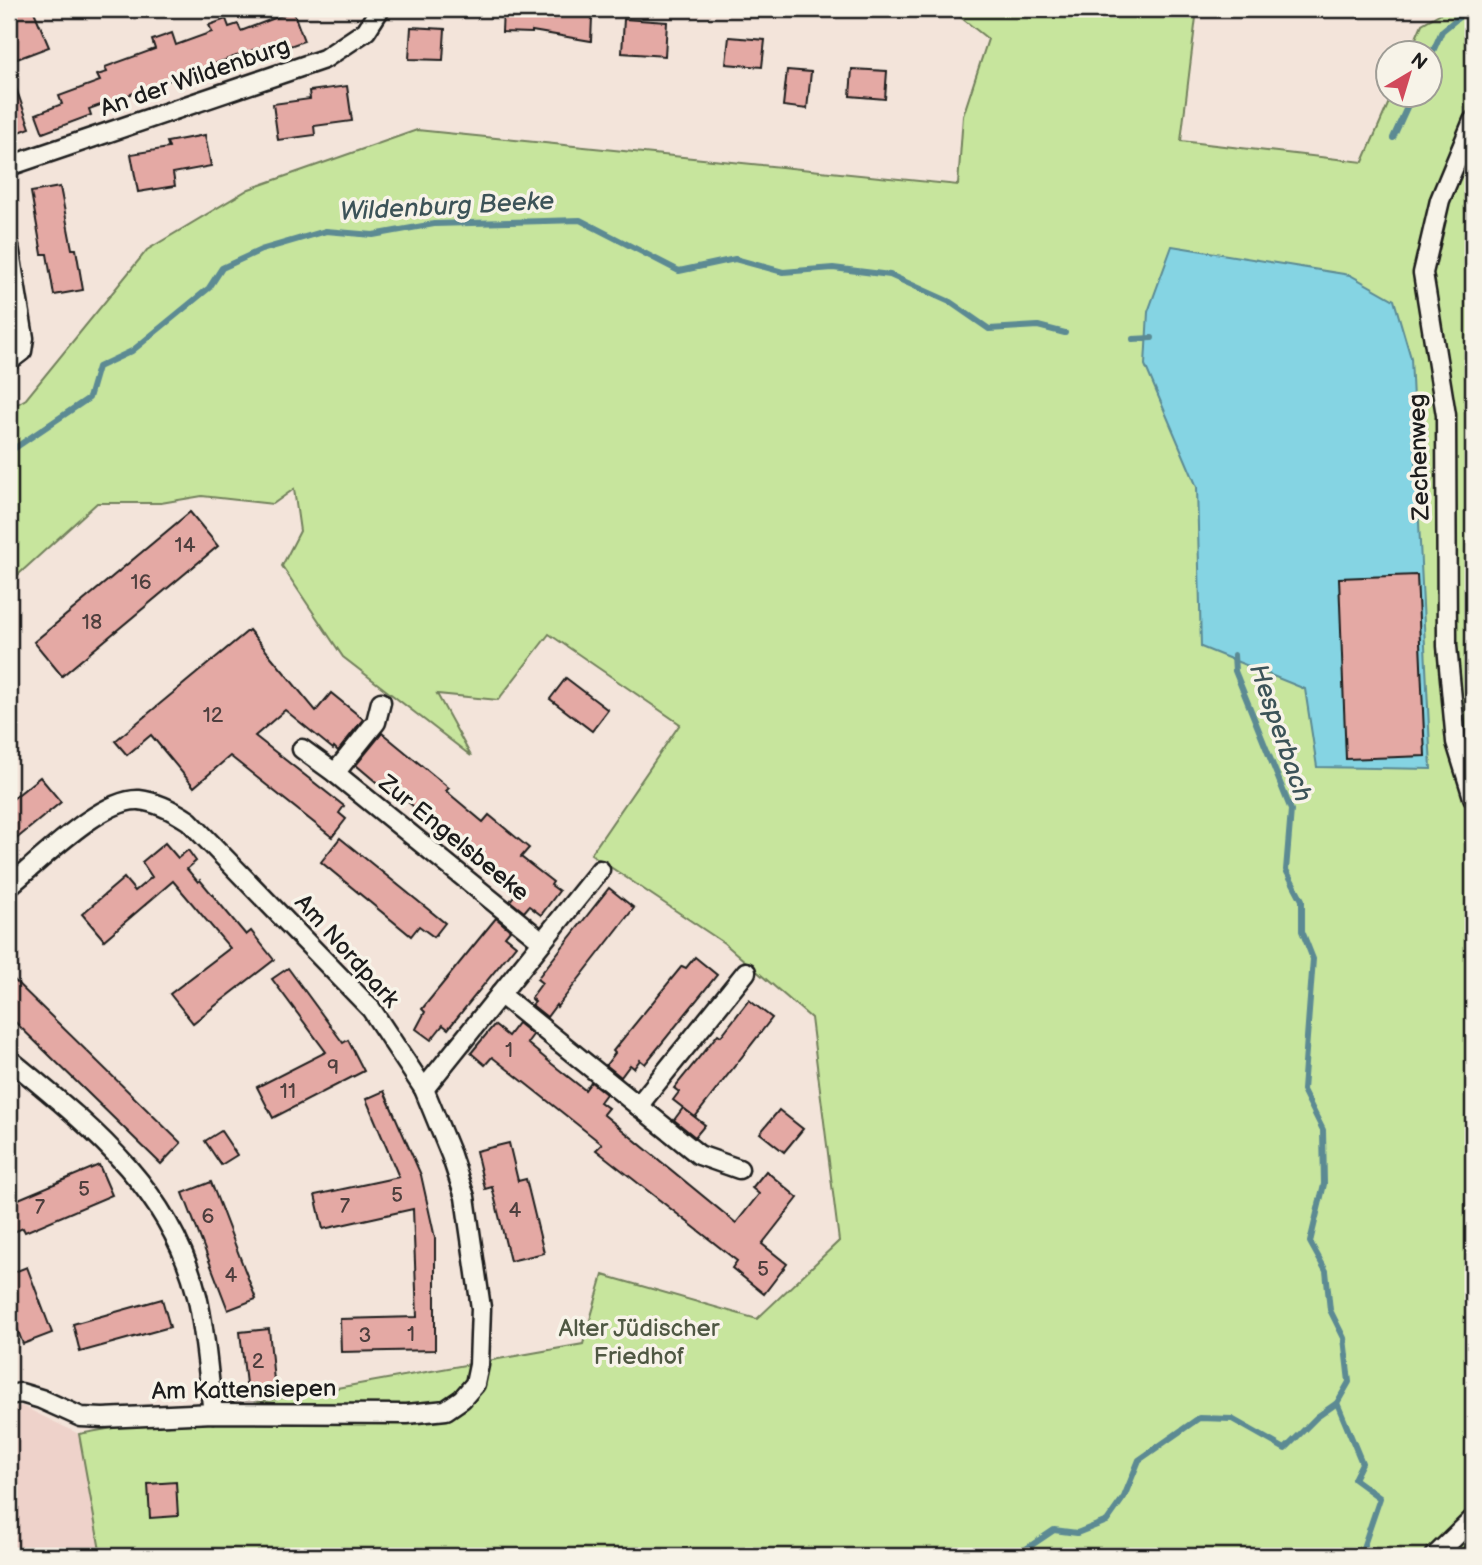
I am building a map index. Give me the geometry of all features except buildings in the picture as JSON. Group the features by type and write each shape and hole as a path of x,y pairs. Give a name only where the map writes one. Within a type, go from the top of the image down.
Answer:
{"street":[{"name":"An der Wildenburg","path":"9,166 324,59 366,31 380,9"},
{"name":"Zechenweg","path":"1473,121 1440,200 1423,273 1446,415 1447,646 1455,742 1473,797"},
{"path":"9,246 24,338 22,351 9,362"},
{"path":"335,773 376,722 381,702"},
{"name":"Zur Engelsbeeke","path":"302,749 542,941"},
{"name":"Am Nordpark","path":"9,886 100,813 126,801 139,800 156,804 189,821 371,1009 424,1089 465,1197 481,1308 479,1365 475,1384"},
{"path":"424,1089 600,870"},
{"path":"638,1106 746,972"},
{"path":"500,994 699,1155 739,1169"},
{"path":"9,1059 73,1112 120,1157 165,1214 178,1239 203,1321 213,1413"},
{"name":"Am Kattensiepen","path":"9,1395 21,1393 81,1417 103,1418 213,1413 427,1413 446,1410 462,1399 475,1384"},
{"path":"1435,1556 1473,1519"}],"shaded area":[{"path":"22,1406 79,1434 101,1556 9,1556 9,1408"}],"green space":[{"name":"Alter Jüdischer Friedhof","path":"953,9 1197,9 1181,141 1363,162 1386,108 1444,108 1444,38 1416,38 1422,24 1448,9 1473,9 1473,1556 101,1556 79,1434 583,1344 603,1275 757,1319 839,1241 811,1018 724,943 591,854 680,724 549,634 498,700 437,694 471,756 343,657 282,566 300,531 294,489 273,504 202,496 161,503 97,503 9,583 9,409 26,399 147,250 249,189 417,130 958,185 963,116 988,39"}],"water":[{"path":"1172,246 1350,275 1394,300 1411,358 1431,769 1317,767 1305,689 1201,647 1197,487 1145,365 1148,312"}],"waterway":[{"name":"Hesperbach","path":"1439,38 1442,31 1469,9"},
{"name":"Hesperbach","path":"1393,138 1407,108"},
{"name":"Wildenburg Beeke","path":"9,452 89,398 98,367 132,351 209,288 222,268 261,250 326,231 373,235 434,224 580,220 679,271 735,259 783,272 833,268 890,275 950,302 989,329 1038,326 1065,333"},
{"name":"Wildenburg Beeke","path":"1133,339 1152,338"},
{"name":"Hesperbach","path":"1234,655 1235,671 1291,810 1286,870 1302,900 1302,931 1313,959 1303,1090 1323,1130 1324,1184 1310,1242 1326,1271 1330,1310 1344,1338 1349,1382 1337,1403 1362,1463 1354,1479 1380,1498 1363,1548"},
{"path":"998,1556 1004,1551 1023,1551 1054,1530 1077,1533 1107,1521 1124,1497 1139,1460 1199,1418 1232,1419 1285,1449 1317,1417 1337,1403"}]}
